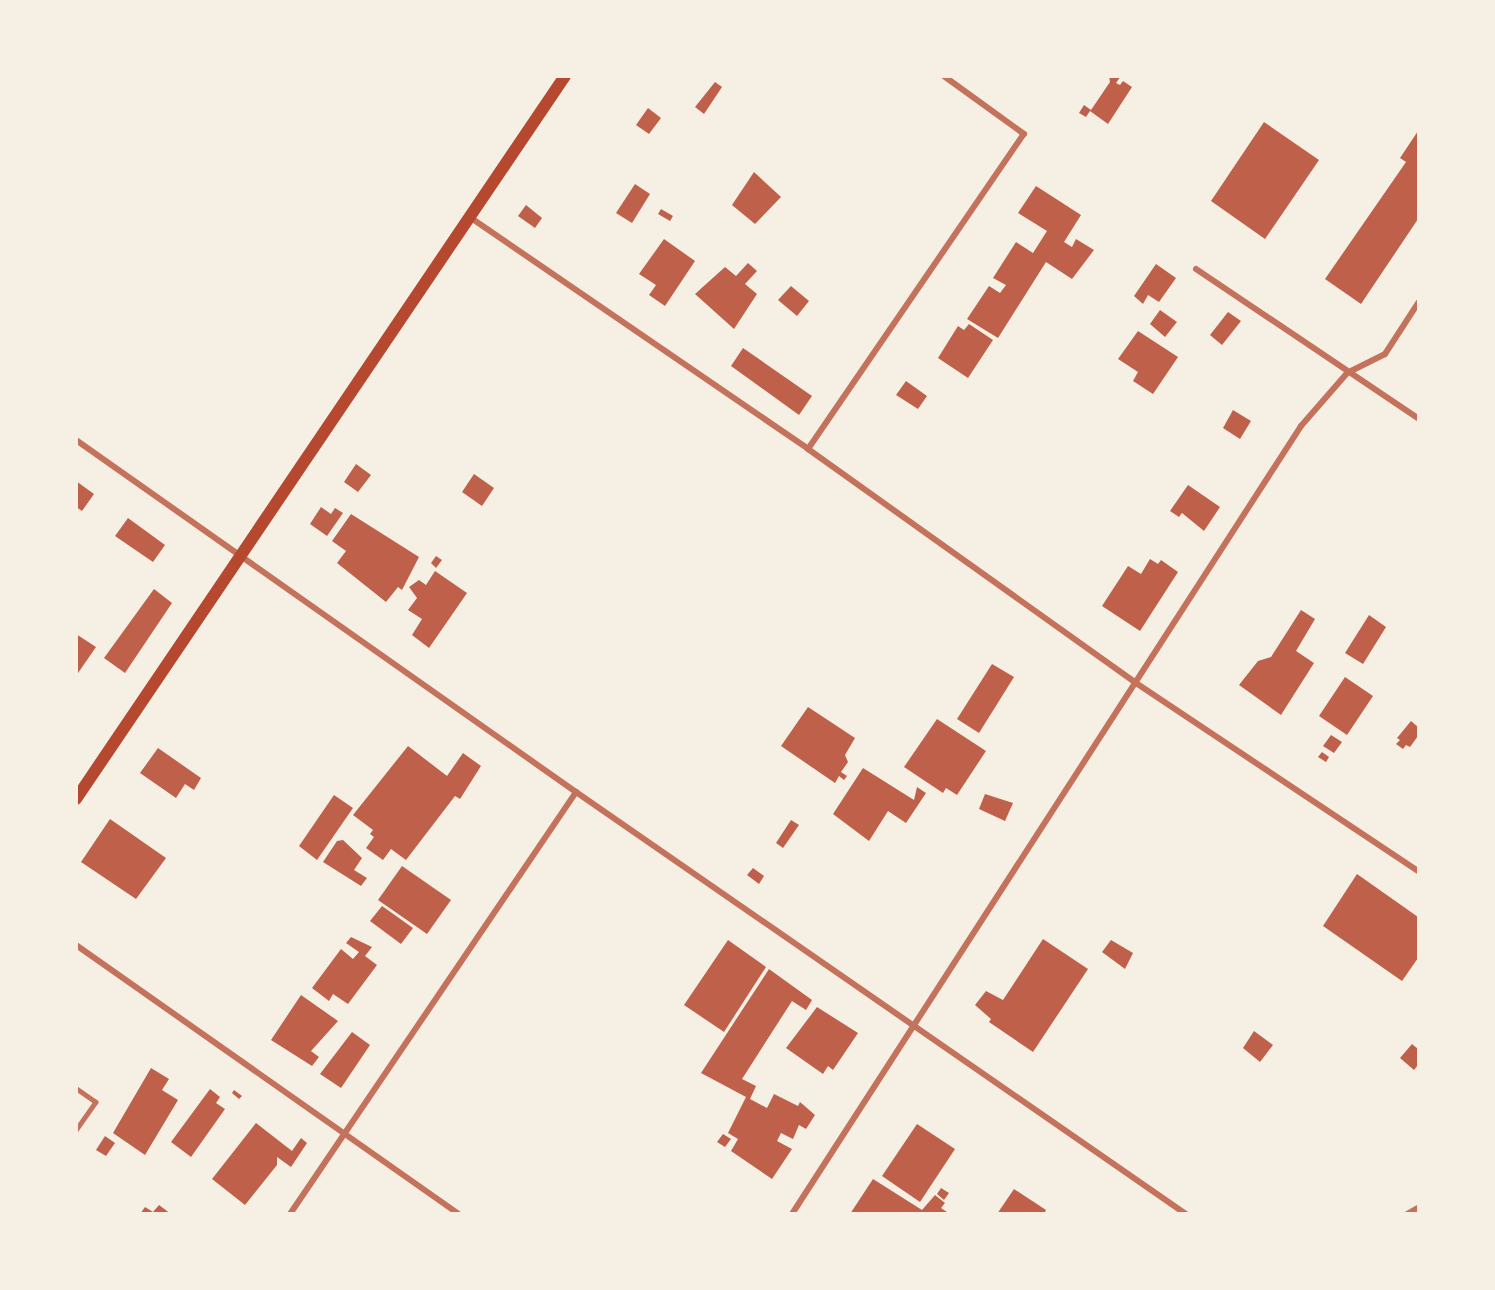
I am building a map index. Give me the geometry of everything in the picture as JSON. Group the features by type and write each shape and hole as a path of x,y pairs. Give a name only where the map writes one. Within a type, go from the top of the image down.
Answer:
{"main road":[{"path":"76,799 565,76"}],"street":[{"path":"808,448 1024,134 944,76"},
{"path":"471,218 808,448 1136,683 1419,871"},
{"path":"1196,269 1347,373 1419,418"},
{"path":"792,1214 1301,426 1347,373 1385,354 1419,303"},
{"path":"76,440 576,792 1186,1214"},
{"path":"290,1214 576,792"},
{"path":"76,945 459,1214"},
{"path":"1407,1214 1419,1208"}],"lane":[{"path":"76,1088 96,1102 76,1131"}],"building":[{"path":"1109,76 1121,76 1116,83 1120,85 1123,81 1132,87 1108,124 1090,111 1086,117 1079,113 1084,105 1091,110 1110,82"},
{"path":"715,82 722,87 704,114 695,107"},
{"path":"648,108 661,118 649,134 636,125"},
{"path":"1264,122 1319,160 1265,239 1211,201"},
{"path":"1418,131 1418,219 1361,304 1325,279 1406,162 1400,158"},
{"path":"754,172 781,197 755,224 732,205"},
{"path":"635,184 650,194 632,223 616,213"},
{"path":"1036,186 1081,215 1064,242 1072,247 1076,239 1094,250 1072,279 1046,262 998,338 967,319 989,286 1000,293 1006,285 993,278 1016,242 1033,253 1047,231 1018,213"},
{"path":"526,205 542,218 535,228 518,216"},
{"path":"661,209 673,216 670,221 658,214"},
{"path":"664,239 695,261 665,306 649,295 656,285 639,274"},
{"path":"748,263 757,271 745,284 757,294 734,329 695,294 725,267 736,276"},
{"path":"1156,264 1176,278 1159,302 1148,295 1143,304 1134,296"},
{"path":"791,286 809,301 797,316 778,300"},
{"path":"1160,310 1177,322 1165,337 1150,324"},
{"path":"1228,312 1241,321 1222,345 1210,335"},
{"path":"969,324 993,340 968,378 938,358 958,326 964,330"},
{"path":"1138,331 1178,357 1153,394 1133,381 1138,372 1118,359"},
{"path":"743,348 812,396 799,415 731,366"},
{"path":"906,381 927,396 918,409 896,395"},
{"path":"1233,410 1251,421 1240,439 1223,428"},
{"path":"356,464 371,475 358,492 344,482"},
{"path":"474,474 494,488 482,506 462,492"},
{"path":"76,481 94,494 82,511 76,507"},
{"path":"1188,485 1220,507 1204,531 1182,513 1179,517 1170,511"},
{"path":"321,507 331,514 335,508 343,513 327,536 310,524"},
{"path":"351,514 419,557 402,590 398,587 386,602 337,563 346,551 332,541"},
{"path":"128,518 165,545 153,562 115,536"},
{"path":"436,556 442,560 436,568 431,563"},
{"path":"1150,559 1158,564 1161,560 1178,572 1140,631 1102,606 1128,566 1141,574"},
{"path":"435,571 467,593 429,648 412,635 422,619 408,610 417,598 409,587 419,580 426,585"},
{"path":"154,589 172,603 125,673 104,658"},
{"path":"1301,610 1315,619 1296,651 1314,663 1281,715 1239,685 1258,661 1271,657"},
{"path":"1369,615 1386,627 1363,664 1345,653"},
{"path":"76,634 96,647 76,676"},
{"path":"992,664 1014,677 979,733 957,719"},
{"path":"1345,677 1373,696 1347,735 1319,716"},
{"path":"808,707 855,738 845,755 848,762 841,772 847,776 844,780 839,776 835,783 781,746"},
{"path":"937,719 986,751 957,795 946,788 943,793 904,767"},
{"path":"1411,721 1418,727 1418,736 1410,747 1406,745 1403,749 1396,744 1400,740 1397,738"},
{"path":"1331,735 1342,742 1334,753 1323,746"},
{"path":"408,746 447,776 463,753 481,766 460,799 455,796 406,860 391,849 383,860 366,848 374,837 370,834 373,830 353,815"},
{"path":"158,748 201,778 194,790 185,784 176,798 140,773"},
{"path":"1322,752 1329,757 1326,762 1318,757"},
{"path":"863,768 914,800 917,787 926,793 906,823 888,811 869,841 833,814"},
{"path":"985,794 1013,803 1005,821 979,809"},
{"path":"334,795 353,808 317,860 299,846"},
{"path":"110,819 166,858 136,899 81,862"},
{"path":"791,820 799,825 783,848 776,843"},
{"path":"343,840 362,858 354,870 367,878 361,886 323,862 337,841"},
{"path":"402,866 451,900 427,934 378,900"},
{"path":"753,868 764,876 759,884 747,875"},
{"path":"1357,874 1418,917 1418,958 1402,981 1323,926"},
{"path":"382,906 413,928 401,944 370,921"},
{"path":"351,937 372,947 365,956 377,965 348,1004 333,994 329,1001 312,988 341,949 353,959 359,952 346,943"},
{"path":"1043,939 1088,969 1033,1052 989,1022 991,1019 975,1005 986,991 1003,1000"},
{"path":"728,940 766,967 724,1032 684,1005"},
{"path":"1111,940 1133,953 1125,969 1102,952"},
{"path":"769,969 812,1000 806,1010 792,1001 742,1079 756,1086 750,1099 767,1108 774,1094 798,1106 800,1102 815,1115 806,1129 799,1125 793,1139 781,1133 777,1141 792,1149 772,1179 731,1151 738,1139 728,1133 746,1097 701,1073"},
{"path":"301,995 338,1021 311,1051 319,1057 312,1066 271,1040"},
{"path":"817,1007 858,1033 833,1070 828,1066 823,1074 786,1048"},
{"path":"1254,1031 1273,1045 1260,1062 1243,1048"},
{"path":"352,1032 370,1045 341,1088 320,1074"},
{"path":"1412,1044 1418,1049 1418,1065 1414,1070 1400,1058"},
{"path":"151,1068 169,1079 162,1090 178,1100 145,1155 113,1133"},
{"path":"210,1089 220,1097 216,1103 225,1109 191,1157 171,1142"},
{"path":"234,1090 242,1096 239,1099 232,1093"},
{"path":"256,1123 292,1151 301,1138 307,1143 291,1167 277,1157 277,1165 245,1205 212,1179"},
{"path":"917,1124 955,1149 920,1202 882,1176"},
{"path":"723,1134 731,1139 725,1147 717,1142"},
{"path":"105,1136 115,1143 106,1156 96,1150"},
{"path":"873,1179 922,1210 935,1195 945,1203 941,1208 950,1214 850,1214"},
{"path":"941,1188 949,1193 944,1200 937,1194"},
{"path":"1014,1189 1046,1210 1044,1214 997,1214"},
{"path":"159,1205 171,1214 140,1214 145,1207 153,1212"}]}
